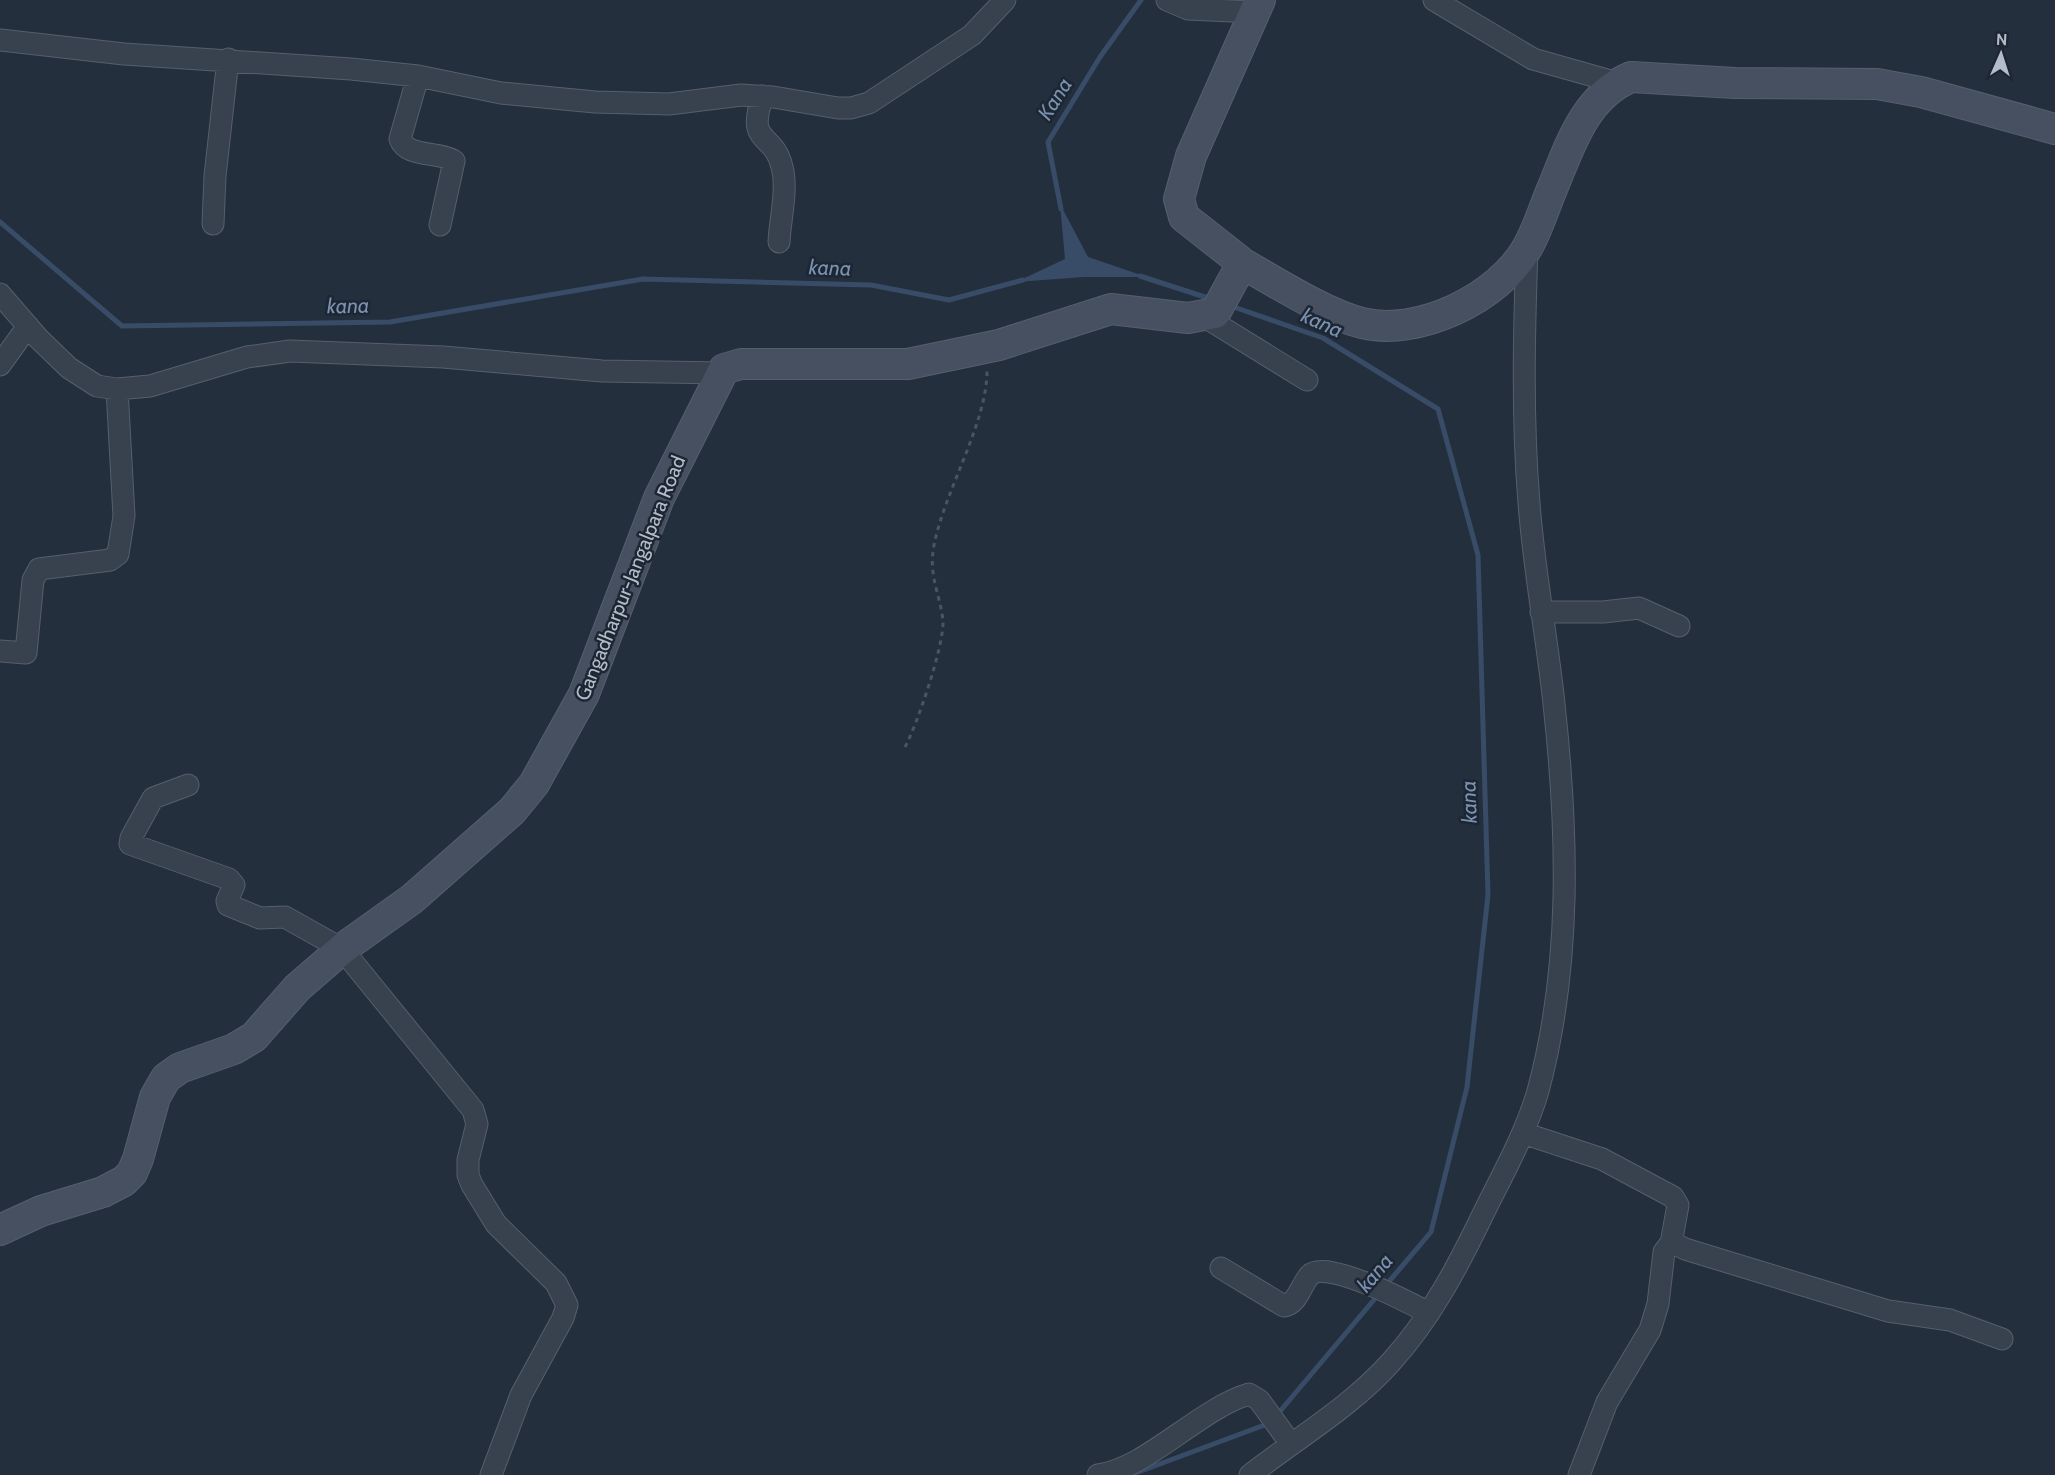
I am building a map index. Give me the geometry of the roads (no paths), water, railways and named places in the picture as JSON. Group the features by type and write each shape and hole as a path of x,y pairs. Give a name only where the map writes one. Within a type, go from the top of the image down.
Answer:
{"street":[{"path":"0,40 124,54 228,59 418,76 501,93 595,102 669,104 710,97 763,96 838,108 862,107 972,35 1005,0"},
{"path":"1167,0 1188,9 1257,6 1191,156 1179,199 1184,217 1236,256 1238,268 1212,312"},
{"path":"1434,0 1533,58 1618,83"},
{"path":"213,224 216,165 228,59"},
{"path":"418,76 400,139 409,149 454,161 440,225"},
{"path":"1238,268 1348,319 1383,327 1399,327 1434,318 1471,300 1500,278 1527,248 1579,127 1600,97 1618,83 1631,77 1735,83 1877,84 1921,92 2055,129"},
{"path":"763,96 756,119 758,131 779,158 784,174 778,242"},
{"path":"1250,1475 1288,1439 1342,1406 1381,1374 1470,1243 1522,1132 1544,1065 1559,976 1565,923 1565,886 1557,732 1529,504 1522,399 1527,248"},
{"path":"0,294 28,326 86,380 98,386 117,389 150,386 247,357 290,351 443,357 574,369 722,373 728,367 750,364 908,364 986,348 1112,309 1176,317 1212,312 1307,380"},
{"path":"0,365 28,326"},
{"name":"Gangadharpur-Jangalpara Road","path":"0,1230 41,1211 95,1194 124,1181 132,1173 138,1159 155,1097 166,1078 180,1068 234,1049 254,1037 297,988 342,949 386,918 441,874 512,811 534,784 584,694 659,498 722,373"},
{"path":"0,651 26,653 33,580 39,569 110,560 118,554 124,516 117,389"},
{"path":"1541,612 1639,608 1679,626"},
{"path":"188,785 153,798 130,844 229,879 234,885 227,901 228,905 260,918 285,917 342,949 473,1110 477,1124 468,1160 468,1174 472,1185 496,1224 556,1283 566,1301 566,1311 530,1376 491,1475"},
{"path":"1522,1132 1602,1159 1673,1197 1678,1205 1673,1240 1664,1252 1658,1304 1650,1330 1608,1402 1579,1475"},
{"path":"1673,1240 1684,1249 1875,1307 1950,1320 2002,1339"},
{"path":"1221,1268 1284,1306 1293,1302 1314,1273 1354,1278 1423,1310"},
{"path":"1098,1475 1123,1468 1196,1421 1243,1395 1253,1395 1259,1400 1288,1439"}],"water":[{"path":"1060,204 1088,257 1147,277 1084,277 1016,282 1065,259"}],"waterway":[{"name":"Kana","path":"1061,209 1048,142 1100,57 1141,0"},
{"name":"kana","path":"0,222 122,326 390,322 643,279 871,285 949,300 1023,280"},
{"name":"kana","path":"1140,276 1211,299"},
{"name":"kana","path":"1231,306 1323,338 1438,409 1478,555 1488,895 1467,1087 1431,1232 1386,1285"},
{"name":"kana","path":"1276,1416 1378,1295"},
{"name":"kana","path":"1130,1475 1270,1423"}]}
